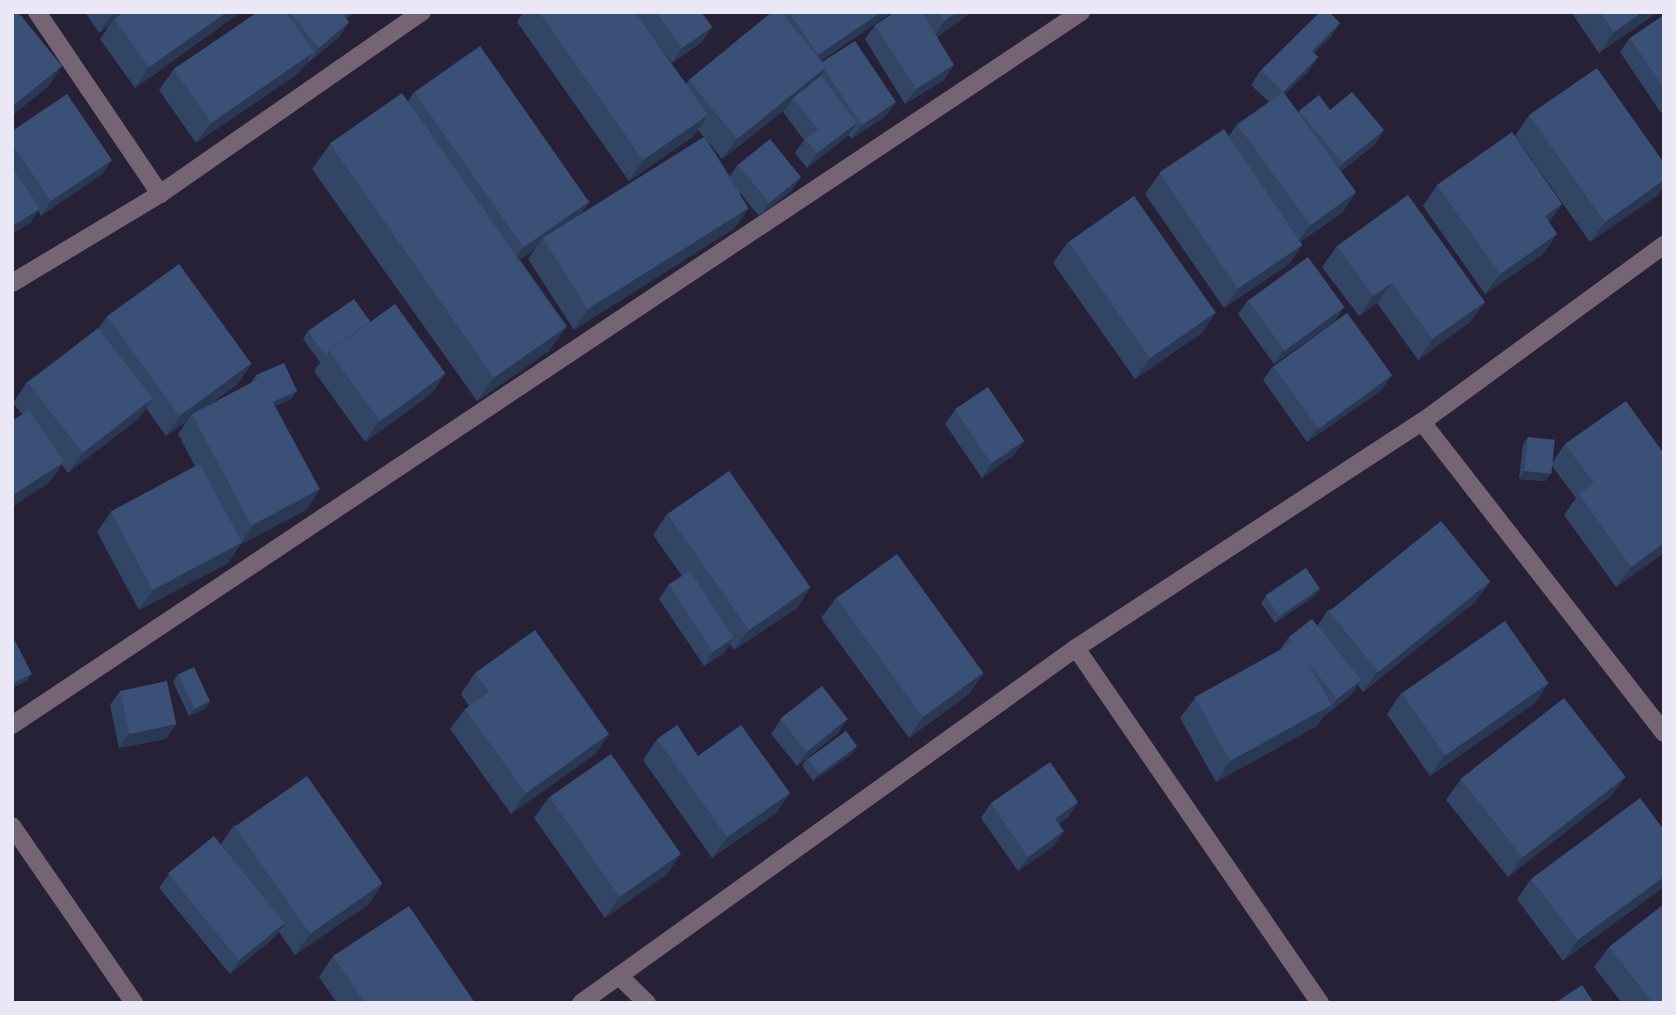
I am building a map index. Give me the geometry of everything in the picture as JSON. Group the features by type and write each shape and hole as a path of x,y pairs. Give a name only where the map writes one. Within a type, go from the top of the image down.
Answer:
{"street":[{"path":"37,12 160,194"},
{"path":"12,284 160,194 422,12"},
{"path":"12,725 1081,12"},
{"path":"581,1003 1076,648 1422,422 1664,245"},
{"path":"1422,422 1664,733"},
{"path":"1076,648 1320,1003"},
{"path":"12,826 134,1003"},
{"path":"619,976 647,1003"}],"building":[{"path":"12,12 18,12 62,66 12,107"},
{"path":"124,12 227,12 149,67 114,19"},
{"path":"258,12 286,12 314,52 211,123 174,69"},
{"path":"289,12 341,12 349,22 319,48"},
{"path":"539,12 635,12 708,115 643,160"},
{"path":"656,12 701,12 712,27 682,48"},
{"path":"772,12 781,12 826,67 737,139 689,80"},
{"path":"789,12 881,12 818,55"},
{"path":"895,12 922,12 954,65 916,89 875,25"},
{"path":"938,12 957,12 944,21"},
{"path":"1320,12 1329,12 1340,23 1312,51 1318,57 1283,92 1261,70"},
{"path":"1600,12 1642,12 1614,32"},
{"path":"1664,15 1664,88 1630,38"},
{"path":"855,41 896,102 862,125 822,62"},
{"path":"480,46 589,202 523,248 414,92"},
{"path":"1597,68 1664,163 1664,180 1605,222 1529,115"},
{"path":"821,76 857,123 817,153 805,139 818,130 793,98"},
{"path":"1283,92 1356,192 1311,225 1238,125"},
{"path":"1352,92 1384,130 1343,163 1299,111 1319,95 1330,110"},
{"path":"402,93 566,327 494,378 330,143"},
{"path":"67,94 112,160 51,201 12,144 12,131"},
{"path":"1224,129 1302,245 1238,289 1159,173"},
{"path":"1512,132 1562,204 1545,216 1557,234 1500,274 1437,185"},
{"path":"704,137 749,208 587,309 543,238"},
{"path":"770,139 801,177 769,203 738,165"},
{"path":"12,167 40,209 12,226"},
{"path":"1408,195 1485,302 1432,339 1392,283 1373,296 1337,246"},
{"path":"1134,196 1215,312 1150,358 1068,242"},
{"path":"1308,257 1344,307 1285,351 1248,300"},
{"path":"179,264 251,364 179,416 107,316"},
{"path":"354,299 370,321 325,355 308,331"},
{"path":"395,304 446,374 380,421 329,352"},
{"path":"1347,313 1392,375 1319,429 1273,366"},
{"path":"98,328 153,398 83,453 28,383"},
{"path":"284,363 297,391 273,402 256,375"},
{"path":"260,378 319,489 251,525 192,414"},
{"path":"988,387 1024,441 991,463 955,409"},
{"path":"1626,401 1664,454 1664,543 1631,567 1579,494 1594,483 1565,444"},
{"path":"29,410 64,462 12,496 12,421"},
{"path":"1528,437 1555,440 1551,474 1524,471"},
{"path":"200,464 242,543 153,590 111,511"},
{"path":"729,471 810,587 749,630 668,514"},
{"path":"1441,521 1490,582 1378,672 1329,612"},
{"path":"897,554 983,673 923,717 836,598"},
{"path":"1306,568 1320,589 1279,616 1265,595"},
{"path":"690,571 734,638 713,652 669,585"},
{"path":"1312,619 1361,680 1337,699 1307,661 1296,641 1293,643 1289,637"},
{"path":"1505,621 1549,683 1445,756 1402,693"},
{"path":"535,630 609,734 526,793 465,709 489,692 475,673"},
{"path":"15,641 32,674 12,684 12,642"},
{"path":"1296,641 1331,705 1230,761 1195,697"},
{"path":"194,667 210,701 195,709 179,674"},
{"path":"167,681 176,724 129,734 120,691"},
{"path":"822,686 848,719 806,752 780,719"},
{"path":"1564,698 1626,777 1522,857 1461,779"},
{"path":"677,725 698,756 741,725 790,793 727,837 657,739"},
{"path":"846,731 857,746 819,774 808,759"},
{"path":"611,754 681,854 620,897 550,797"},
{"path":"1050,762 1078,802 1055,819 1064,831 1028,857 991,803"},
{"path":"307,776 382,883 310,934 235,826"},
{"path":"1640,798 1664,830 1664,877 1578,940 1531,879"},
{"path":"214,836 284,923 239,960 168,873"},
{"path":"1664,904 1664,1003 1653,1003 1609,947"},
{"path":"409,906 475,1003 365,1003 333,956"},
{"path":"1582,985 1594,1003 1555,1003"}]}
